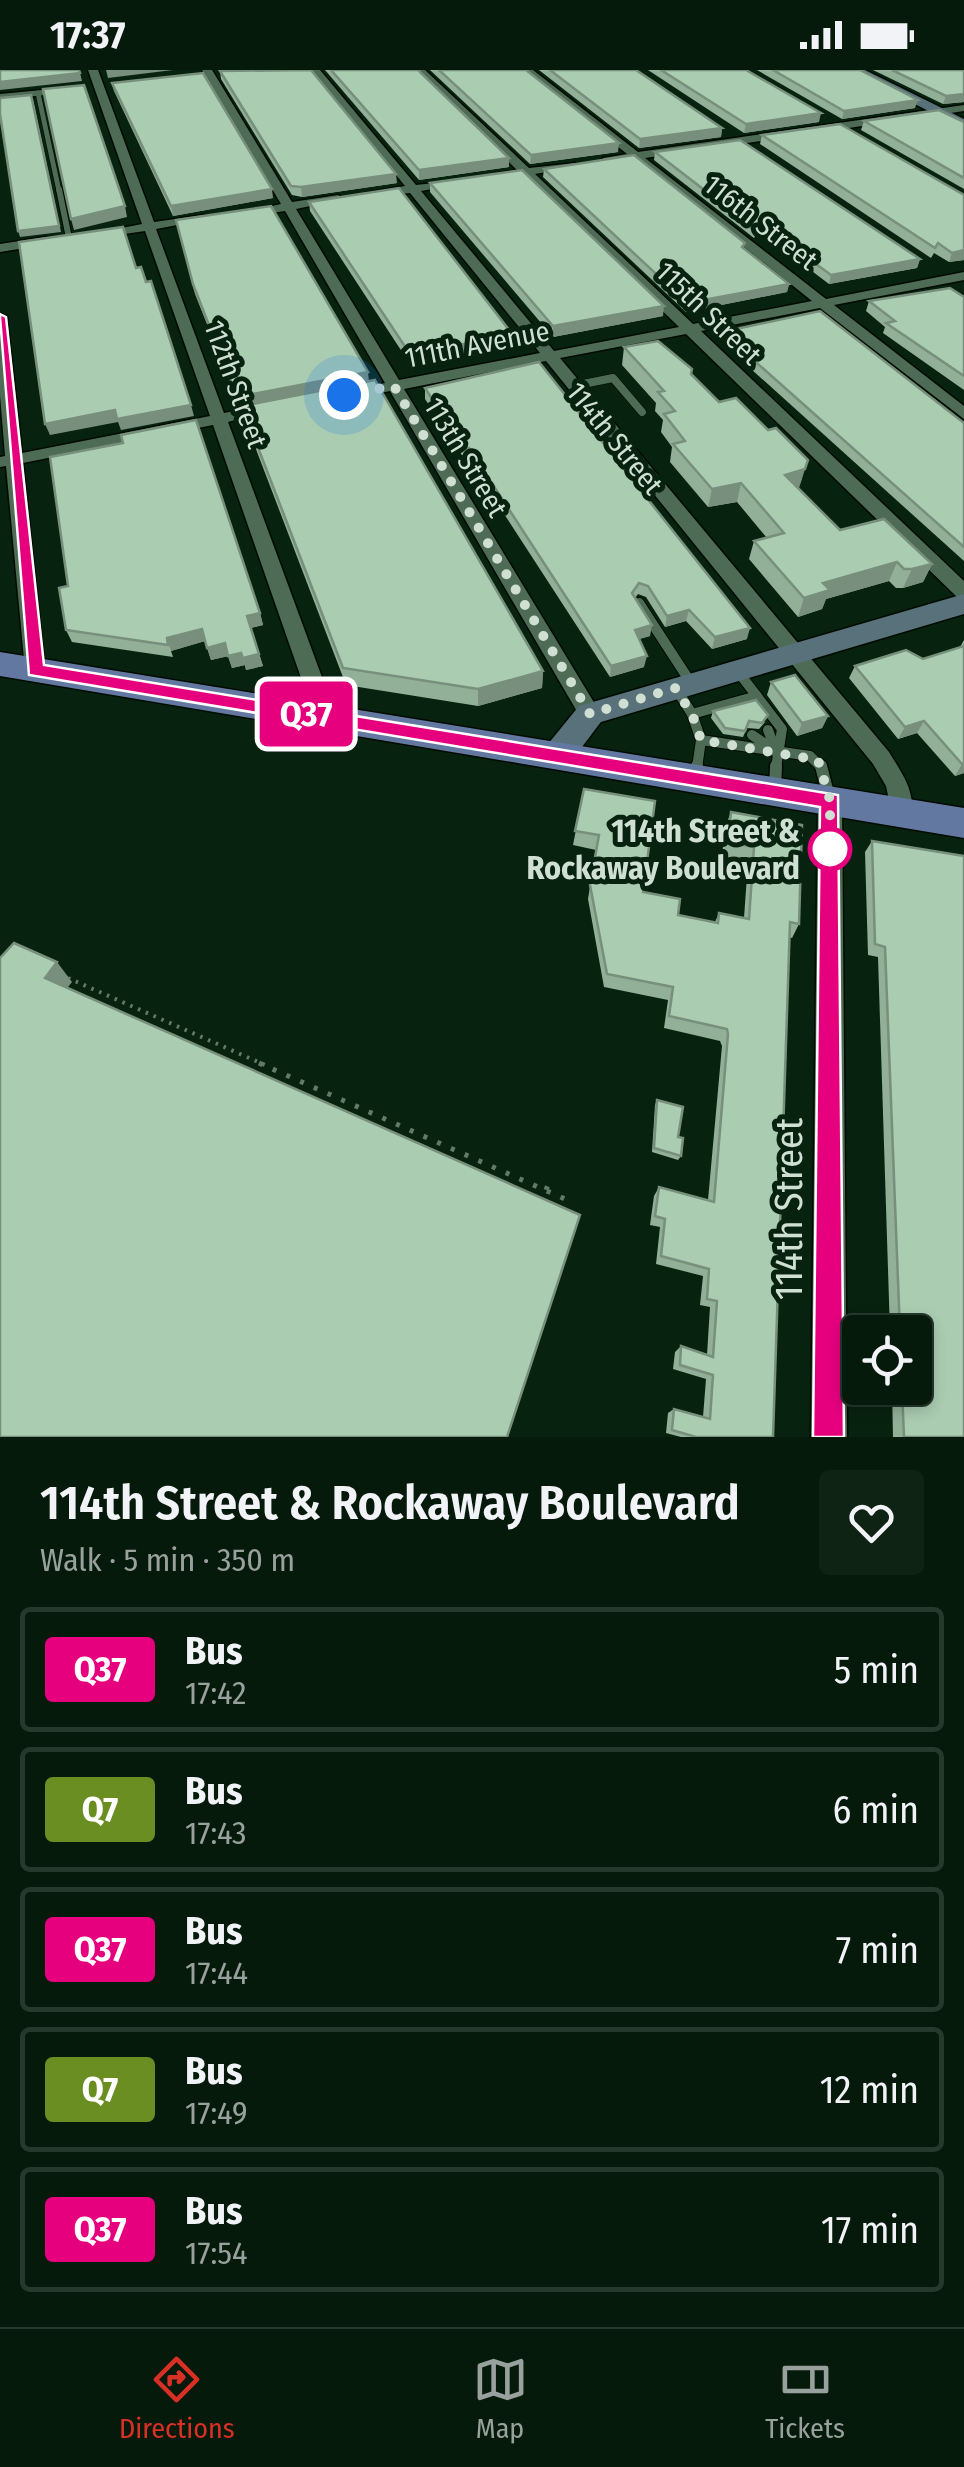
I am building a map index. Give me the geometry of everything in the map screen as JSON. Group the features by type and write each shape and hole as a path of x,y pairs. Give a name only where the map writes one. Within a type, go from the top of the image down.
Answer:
{"main road":[{"path":"855,70 964,125"},
{"path":"555,755 590,714 686,695 736,670 964,604"},
{"path":"0,664 964,822"}],"street":[{"name":"112th Street","path":"93,70 105,86 150,226 326,718"},
{"name":"114th Street","path":"315,70 888,768 897,785 901,812"},
{"name":"115th Street","path":"420,70 964,592"},
{"name":"116th Street","path":"527,70 964,414"},
{"name":"113th Street","path":"210,73 590,714"},
{"path":"0,98 105,86"},
{"path":"239,214 964,108"},
{"path":"816,112 863,140"},
{"path":"716,124 762,155"},
{"path":"0,248 220,216"},
{"path":"949,275 964,290"},
{"name":"111th Avenue","path":"326,399 949,275"},
{"path":"0,317 7,461 35,670"},
{"path":"7,461 290,406"},
{"name":"114th Street","path":"828,1437 830,800"}],"lane":[{"path":"38,93 70,238"},
{"path":"573,386 613,378 642,412"},
{"path":"639,603 686,695 701,740 695,778"},
{"path":"736,670 750,700 782,729 776,751 775,791"},
{"path":"686,695 717,711 750,700"},
{"path":"768,730 776,751"},
{"path":"752,735 776,751"},
{"path":"738,739 776,751"},
{"path":"701,740 818,760 830,800"}],"path":[{"path":"55,972 565,1199"},
{"path":"546,1190 552,1176"}],"building":[{"path":"0,70 79,70 80,73 0,82"},
{"path":"311,70 396,174 291,186 220,71"},
{"path":"331,70 418,70 509,158 419,170"},
{"path":"439,70 526,70 619,143 531,155"},
{"path":"550,70 636,70 722,128 640,139"},
{"path":"661,70 746,70 821,113 746,124"},
{"path":"773,70 860,70 918,100 844,111"},
{"path":"892,70 964,70 964,94 946,96"},
{"path":"203,73 272,189 171,206 112,83"},
{"path":"84,85 125,206 71,219 43,89"},
{"path":"31,95 59,226 18,231 0,98"},
{"path":"939,110 964,122 964,178 864,121"},
{"path":"840,124 964,195 964,250 952,253 938,243 935,248 762,135"},
{"path":"740,140 920,259 831,275 760,223 755,229 655,152"},
{"path":"634,155 745,243 742,247 789,284 687,303 544,169"},
{"path":"522,170 664,306 553,326 430,183"},
{"path":"399,188 513,335 410,354 309,202"},
{"path":"271,206 368,372 237,397 193,284 176,220"},
{"path":"123,227 136,268 141,267 146,282 151,281 191,405 117,419 115,410 45,424 19,242"},
{"path":"950,288 964,297 964,376 886,323 895,321 869,301"},
{"path":"820,311 964,423 964,547 722,332"},
{"path":"658,341 692,369 691,374 719,402 736,398 768,430 776,428 808,460 805,469 785,475 840,530 884,519 932,564 904,569 897,562 823,583 830,590 804,598 754,541 784,533 741,483 712,489 673,444 685,441 664,414 675,411 658,392 664,391 624,347"},
{"path":"539,362 750,628 715,637 689,610 667,616 648,586 639,583 632,593 652,625 635,630 647,656 611,666 469,448 465,449 425,388"},
{"path":"375,380 543,671 478,689 343,668 242,406"},
{"path":"196,420 260,613 247,616 259,654 228,656 225,643 207,648 202,629 167,638 168,645 66,630 59,588 68,586 50,457 123,443 121,435"},
{"path":"964,646 962,764 924,721 905,727 855,666 906,650 923,659"},
{"path":"795,675 828,716 802,723 771,682"},
{"path":"756,700 768,715 762,723 749,721 745,731 725,728 713,711"},
{"path":"584,789 655,801 643,892 680,899 678,915 718,923 719,913 749,919 754,847 728,842 731,812 802,825 799,924 790,922 773,1437 696,1437 672,1430 674,1409 710,1419 713,1375 680,1365 681,1346 713,1357 717,1301 707,1299 709,1269 661,1256 665,1219 655,1216 659,1187 714,1202 728,1034 727,1029 669,1016 673,987 607,974 590,885 599,835 575,831"},
{"path":"872,841 964,856 964,1437 904,1437 903,1405 932,1405 932,1315 899,1315 885,947 875,944"},
{"path":"14,943 57,962 45,978 580,1215 507,1437 0,1437 0,958"},
{"path":"657,1100 683,1107 678,1137 683,1138 681,1156 654,1148"}],"bus line":[{"name":"Q37","path":"0,317 35,670 830,800 829,1437"}],"place":[{"name":"114th Street & Rockaway Boulevard","path":"830,849"}],"route":[{"path":"344,395 394,386 590,714 675,688 692,714 701,740 818,760 830,800 830,849"}]}
